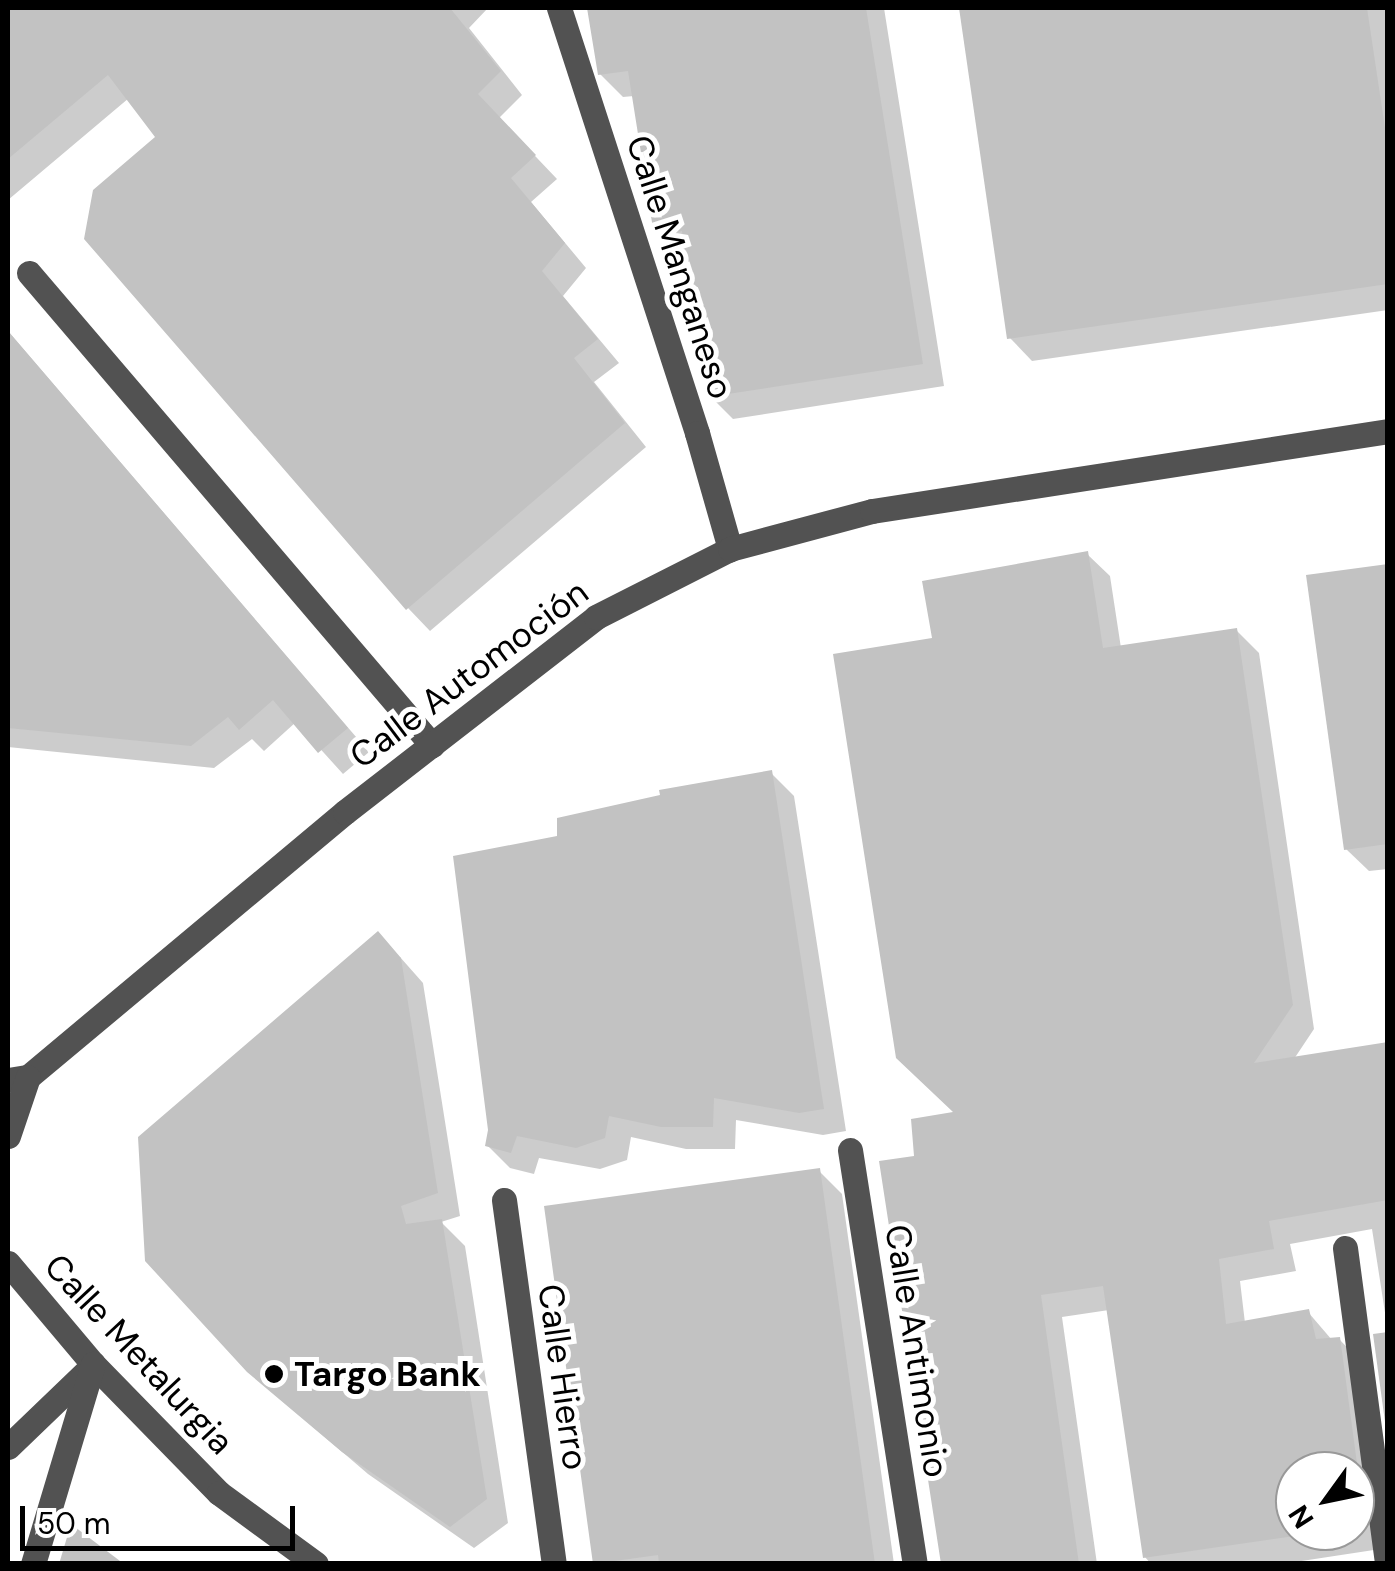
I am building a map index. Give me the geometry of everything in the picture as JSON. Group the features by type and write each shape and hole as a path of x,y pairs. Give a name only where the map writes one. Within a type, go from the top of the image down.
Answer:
{"street":[{"name":"Calle Manganeso","path":"559,8 698,434 730,549"},
{"path":"30,273 432,744"},
{"name":"Calle Automoción","path":"18,1078 596,617 730,549 872,511 1388,431"},
{"path":"8,1136 18,1078"},
{"name":"Calle Antimonio","path":"850,1150 915,1564"},
{"name":"Calle Hierro","path":"504,1200 554,1564"},
{"path":"1345,1248 1388,1564"},
{"name":"Calle Metalurgia","path":"8,1263 93,1364 219,1493 316,1564"},
{"path":"8,1447 93,1364"},
{"path":"33,1564 93,1364"}],"building":[{"path":"8,8 450,8 501,71 478,94 536,155 511,178 565,243 542,271 598,339 574,358 625,423 406,610 84,239 93,190 155,137 108,75 8,159"},
{"path":"587,8 866,8 923,364 708,397 682,231 654,235 628,71 598,75"},
{"path":"959,8 1367,8 1388,148 1388,284 1007,339"},
{"path":"8,331 348,728 318,753 273,700 239,730 228,717 191,746 8,728"},
{"path":"1088,551 1103,648 1237,628 1293,1005 1254,1063 1388,1042 1388,1200 1269,1221 1274,1249 1219,1259 1226,1324 1309,1309 1316,1339 1340,1337 1355,1451 1275,1451 1275,1539 1143,1558 1103,1286 1041,1295 1079,1564 941,1564 879,1161 914,1156 911,1119 953,1112 896,1058 833,654 932,638 922,581"},
{"path":"1388,564 1388,844 1344,850 1306,575"},
{"path":"772,770 824,1109 799,1113 714,1098 713,1127 661,1127 609,1116 605,1138 576,1148 517,1136 511,1153 485,1146 488,1130 453,856 557,836 557,818 660,795 659,790"},
{"path":"378,931 401,958 438,1193 401,1206 406,1224 442,1219 487,1499 450,1527 342,1452 247,1372 145,1261 138,1137"},
{"path":"820,1168 875,1564 659,1564 658,1555 593,1564 544,1206"},
{"path":"1388,1332 1388,1444 1373,1334"},
{"path":"71,1524 124,1564 59,1564"}],"place":[{"name":"Targo Bank","path":"274,1374"}]}
